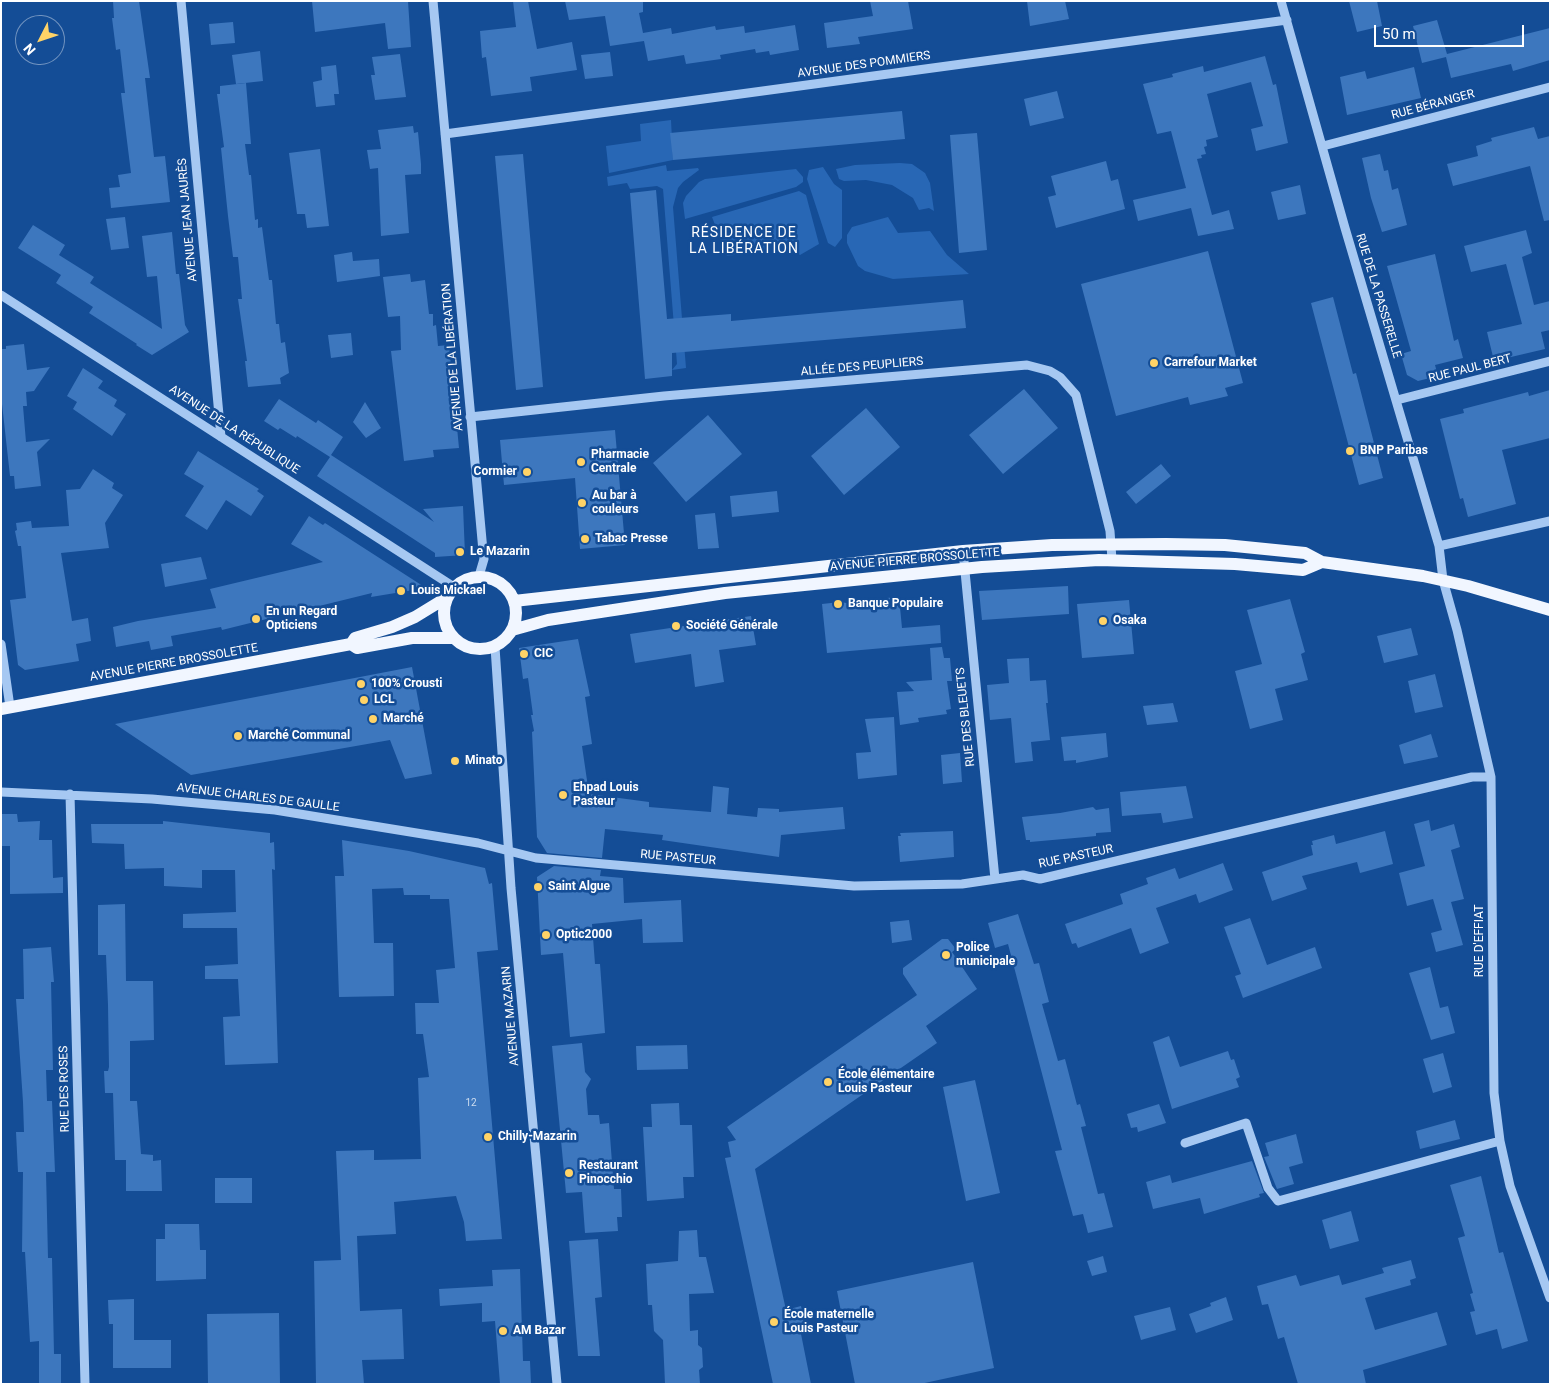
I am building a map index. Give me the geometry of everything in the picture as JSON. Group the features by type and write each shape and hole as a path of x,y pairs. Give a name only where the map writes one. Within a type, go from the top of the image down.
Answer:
{"main road":[{"name":"AVENUE PIERRE BROSSOLETTE","path":"514,600 963,552 1052,545 1112,543 1225,545 1305,553 1322,562 1443,580 1550,610"},
{"name":"AVENUE PIERRE BROSSOLETTE","path":"512,630 548,620 725,593 965,569 1112,560 1235,564 1304,570 1322,562"},
{"path":"479,576 498,581 506,588 514,600 516,618 512,630 505,640 495,647 480,650 465,647 452,638 445,625 443,611 446,598 454,587 465,579 479,576"},
{"path":"612,610 631,599 635,588"},
{"name":"AVENUE PIERRE BROSSOLETTE","path":"351,644 355,638 392,627 428,610 446,598"},
{"name":"AVENUE PIERRE BROSSOLETTE","path":"6,708 351,644 357,648 412,638 452,638"}],"street":[{"name":"AVENUE JEAN JAURÈS","path":"181,1 221,436"},
{"name":"AVENUE DE LA LIBÉRATION","path":"433,1 484,560 479,576"},
{"name":"RUE DE LA PASSERELLE","path":"1282,1 1344,228 1397,400 1439,546 1443,580"},
{"name":"AVENUE DES POMMIERS","path":"445,134 1287,20"},
{"name":"RUE BÉRANGER","path":"1323,146 1550,88"},
{"name":"AVENUE DE LA RÉPUBLIQUE","path":"1,295 454,587"},
{"name":"RUE PAUL BERT","path":"1397,400 1550,361"},
{"name":"ALLÉE DES PEUPLIERS","path":"470,417 664,396 1027,366 1050,371 1060,376 1076,395 1112,543 1112,560"},
{"path":"1439,546 1550,521"},
{"name":"RUE DES BLEUETS","path":"963,552 995,879"},
{"name":"RUE D'EFFIAT","path":"1443,580 1457,630 1491,777 1494,1093 1500,1141 1510,1186 1550,1298"},
{"path":"1,644 6,708"},
{"name":"AVENUE MAZARIN","path":"495,647 501,760 557,1384"},
{"name":"RUE PASTEUR","path":"510,851 536,858 854,886 962,884 1023,875 1040,879 1472,777 1491,777"},
{"name":"AVENUE CHARLES DE GAULLE","path":"1,792 188,801 274,810 468,841 510,851"},
{"name":"RUE DES ROSES","path":"70,794 85,1384"},
{"path":"1185,1143 1246,1123 1268,1188 1278,1200 1500,1141"}],"shaded area":[{"path":"671,120 673,160 609,173 606,146 641,141 640,124"},
{"path":"912,164 925,173 930,183 934,211 929,208 919,210 913,198 892,185 866,180 844,181 839,179 836,169 855,165"},
{"path":"666,165 667,171 698,168 699,170 678,188 673,207 686,368 672,370 677,364 663,189 657,186 630,189 627,183 608,186 607,177"},
{"path":"823,167 834,184 842,190 842,238 835,247 828,243 807,179 809,170"},
{"path":"796,169 803,177 803,182 796,187 685,219 683,203 686,196 699,182 705,179"},
{"path":"799,191 806,195 819,244 800,255 789,245 783,243 767,247 763,251 727,256 712,217"},
{"path":"888,217 898,233 930,231 947,255 969,274 893,279 865,271 858,266 847,243 847,235 852,227"}],"building":[{"path":"113,1 139,1 150,78 145,78 154,157 165,156 170,202 111,208 109,188 120,187 118,175 131,173 121,93 125,93 120,49 116,50 112,18 114,18"},
{"path":"312,1 408,1 411,47 388,49 385,23 315,32"},
{"path":"513,1 528,1 537,49 572,42 577,70 530,77 532,91 491,96 486,57 482,58 480,31 516,27"},
{"path":"565,1 643,1 643,12 639,13 643,33 671,28 672,34 715,26 716,30 744,26 745,33 795,25 799,50 770,55 769,51 756,53 755,49 720,55 721,59 686,64 684,55 648,61 644,41 610,46 605,16 569,20"},
{"path":"870,1 908,1 913,29 858,37 860,44 827,48 824,23 873,16"},
{"path":"1027,1 1065,1 1069,19 1030,26"},
{"path":"1349,1 1377,1 1382,26 1357,32"},
{"path":"1437,20 1447,54 1550,28 1550,60 1513,71 1511,64 1451,78 1446,57 1422,63 1413,26"},
{"path":"233,22 235,43 211,45 209,24"},
{"path":"260,51 263,81 236,84 232,55"},
{"path":"610,52 613,76 585,79 581,55"},
{"path":"400,54 406,97 375,100 371,75 375,75 372,57"},
{"path":"1265,56 1273,85 1276,84 1288,143 1256,151 1251,129 1263,126 1251,82 1207,94 1218,137 1206,140 1207,146 1204,147 1206,154 1201,155 1202,158 1197,159 1212,215 1229,210 1234,229 1198,236 1191,208 1138,221 1133,200 1186,188 1171,131 1157,134 1143,84 1173,77 1172,74 1203,66 1204,72"},
{"path":"336,65 339,94 334,94 335,105 316,107 313,82 322,80 321,67"},
{"path":"1414,67 1421,98 1347,115 1340,77 1365,71 1367,79"},
{"path":"246,83 251,144 245,144 249,175 251,175 255,220 258,219 258,228 262,227 269,280 272,280 276,324 279,324 281,343 285,342 289,373 280,378 281,384 248,387 245,361 247,361 238,299 242,299 238,257 233,257 221,148 224,147 217,94 220,94 220,86"},
{"path":"1057,91 1064,118 1030,126 1024,99"},
{"path":"902,111 905,139 673,160 670,133"},
{"path":"413,126 414,133 418,132 421,174 405,175 409,233 381,236 378,168 370,169 367,150 381,149 378,130"},
{"path":"1534,127 1538,139 1550,136 1550,220 1544,221 1530,166 1453,186 1447,164 1478,156 1476,146 1492,141 1491,138"},
{"path":"977,133 987,250 959,253 950,135"},
{"path":"320,149 329,226 307,228 305,214 297,214 289,153"},
{"path":"523,154 543,387 516,390 495,156"},
{"path":"1380,154 1384,171 1388,170 1392,190 1398,188 1407,225 1382,232 1371,198 1362,158"},
{"path":"1106,161 1111,181 1118,179 1125,209 1056,228 1048,197 1056,195 1051,176"},
{"path":"1300,185 1306,214 1278,220 1271,192"},
{"path":"656,190 667,319 731,314 731,321 963,300 966,328 672,353 672,376 645,379 630,193"},
{"path":"125,217 129,248 111,250 106,219"},
{"path":"33,225 65,245 59,255 94,277 90,283 162,329 157,276 147,277 142,236 172,232 176,274 179,274 185,325 189,332 152,355 89,313 93,307 56,283 61,275 18,248"},
{"path":"1526,230 1532,253 1522,257 1534,305 1550,301 1550,330 1541,332 1545,349 1494,361 1487,332 1522,324 1506,264 1471,272 1464,246"},
{"path":"1208,251 1243,383 1225,388 1228,396 1190,405 1188,397 1116,416 1081,284"},
{"path":"352,252 353,261 379,259 380,276 337,282 334,255"},
{"path":"1435,254 1454,341 1458,339 1463,358 1435,365 1438,376 1418,381 1407,375 1401,354 1411,351 1387,266"},
{"path":"410,274 411,282 425,280 429,314 433,314 433,326 436,325 438,346 449,345 459,448 433,450 434,457 404,461 391,351 401,350 400,316 388,317 383,277"},
{"path":"1333,297 1353,374 1356,373 1383,478 1359,485 1311,303"},
{"path":"351,333 353,355 331,358 328,335"},
{"path":"24,344 27,370 50,367 34,391 26,392 27,406 23,406 26,442 50,439 37,452 41,486 15,489 14,476 10,476 1,395 1,349 6,349 6,346"},
{"path":"83,368 103,381 98,388 117,400 114,406 126,414 112,436 73,409 77,402 67,396"},
{"path":"1024,389 1058,428 1003,474 969,435"},
{"path":"1550,390 1550,438 1502,450 1516,504 1468,517 1463,498 1460,499 1440,419 1464,413 1463,409 1528,392 1529,396"},
{"path":"279,399 316,423 318,420 343,437 331,455 434,522 423,509 463,506 465,555 435,557 435,553 317,476 330,457 297,436 296,438 280,428 278,430 264,421"},
{"path":"365,402 381,428 366,438 353,422"},
{"path":"866,408 900,447 844,495 811,456"},
{"path":"708,415 742,454 686,502 653,463"},
{"path":"615,430 625,545 580,549 575,478 504,485 500,440"},
{"path":"198,451 259,489 257,491 264,496 251,516 226,500 207,530 185,516 204,486 184,474"},
{"path":"1161,464 1171,476 1136,504 1126,492"},
{"path":"93,469 114,483 112,488 123,495 105,523 109,548 61,553 72,621 88,618 91,641 76,644 79,661 25,670 18,665 10,600 26,598 21,546 18,546 15,531 17,530 16,523 31,521 32,528 69,526 66,490 80,489"},
{"path":"777,491 779,512 732,517 730,496"},
{"path":"715,513 719,548 698,549 695,515"},
{"path":"309,516 323,525 325,523 426,588 371,597 372,593 222,630 221,627 171,636 173,646 151,650 149,641 116,647 113,627 216,608 210,589 323,562 291,544"},
{"path":"201,557 207,579 165,587 161,564"},
{"path":"1068,586 1069,614 982,620 979,591"},
{"path":"899,597 902,628 940,625 941,643 827,653 822,604 840,602 860,605 862,600"},
{"path":"1290,599 1305,652 1301,654 1308,680 1275,689 1283,720 1250,729 1235,671 1262,664 1247,610"},
{"path":"1129,600 1134,654 1082,658 1077,604"},
{"path":"751,616 756,645 719,650 724,682 695,687 691,654 635,663 630,634"},
{"path":"1411,628 1418,655 1384,663 1377,636"},
{"path":"578,639 590,696 585,697 592,744 582,746 589,794 649,802 649,807 711,812 713,786 729,788 727,814 757,817 758,808 779,809 779,812 843,807 845,829 781,835 779,857 662,840 663,835 605,829 602,858 547,853 537,837 532,732 534,731 531,715 533,715 528,678 523,679 519,648"},
{"path":"942,647 944,658 950,658 952,681 947,681 951,709 946,710 947,714 918,718 919,722 900,725 897,692 914,691 906,682 932,680 930,648"},
{"path":"1029,658 1030,681 1046,680 1048,703 1046,703 1050,740 1031,742 1033,761 1015,763 1011,718 990,720 987,685 1009,683 1007,659"},
{"name":"Marché Communal","path":"412,667 432,774 405,779 390,740 191,775 115,724"},
{"path":"1435,674 1443,707 1415,713 1408,681"},
{"path":"1173,703 1178,722 1147,725 1143,706"},
{"path":"894,717 897,775 858,779 856,753 871,752 865,719"},
{"path":"1106,733 1108,757 1076,763 1076,760 1064,761 1061,737"},
{"path":"1431,734 1438,757 1404,764 1399,745"},
{"path":"960,753 962,782 943,784 941,755"},
{"path":"1186,786 1193,818 1163,823 1161,813 1122,816 1120,792"},
{"path":"1093,807 1096,810 1109,808 1111,832 1096,833 1096,836 1086,837 1030,842 1030,840 1026,840 1022,817"},
{"path":"1,814 17,814 18,822 40,821 39,840 52,840 53,878 63,877 63,893 10,894 10,846 1,846"},
{"path":"1429,820 1431,831 1454,824 1460,847 1451,850 1464,899 1451,902 1463,945 1436,952 1431,933 1442,930 1433,899 1407,906 1399,873 1425,866 1414,824"},
{"path":"163,821 270,833 270,843 274,842 275,870 272,869 278,1063 225,1065 223,1017 240,1016 238,979 205,979 205,966 238,964 237,928 183,928 183,914 236,912 235,870 202,870 202,888 164,886 164,868 125,869 124,844 92,843 91,824 163,824"},
{"path":"953,831 954,857 900,862 898,836 901,836 900,833"},
{"path":"1385,831 1393,864 1360,873 1357,862 1302,876 1307,889 1272,901 1262,872 1313,855 1312,841 1334,835 1336,844"},
{"path":"342,840 409,851 485,868 489,884 492,883 498,950 477,952 502,1239 466,1241 464,1222 456,1196 394,1202 396,1234 357,1236 360,1311 402,1309 404,1359 362,1360 364,1384 316,1384 314,1261 341,1260 336,1151 374,1150 374,1160 421,1159 418,1078 429,1077 423,1034 416,1034 415,1003 439,1003 436,970 455,968 449,899 430,899 430,895 404,895 403,888 372,889 374,943 393,943 394,996 339,997 335,876 344,876"},
{"path":"1223,863 1233,890 1199,903 1196,894 1156,908 1169,943 1140,954 1131,928 1078,948 1076,943 1072,944 1065,924 1123,904 1120,894 1148,884 1146,878 1175,868 1179,879"},
{"path":"554,866 601,870 600,876 623,878 624,903 681,900 683,942 643,943 642,919 592,924 595,964 600,964 605,1033 570,1037 563,953 541,955 537,877"},
{"path":"125,904 126,981 153,981 154,1040 130,1041 130,1101 137,1101 141,1154 153,1155 153,1161 161,1160 162,1191 126,1191 126,1160 115,1160 113,1093 105,1093 104,1071 108,1071 109,1067 108,1005 106,955 98,955 98,905"},
{"path":"1018,914 1034,964 1039,963 1049,1002 1042,1004 1058,1061 1065,1059 1077,1105 1080,1104 1086,1126 1081,1127 1098,1194 1104,1193 1113,1227 1088,1233 1083,1214 1073,1216 1055,1151 1062,1150 1008,944 995,948 988,923"},
{"path":"1250,918 1267,965 1315,947 1322,968 1243,998 1235,976 1241,974 1224,927"},
{"path":"909,920 912,940 892,943 890,922"},
{"path":"942,939 948,939 956,949 952,952 977,989 926,1026 937,1043 755,1169 786,1310 801,1306 806,1333 801,1334 811,1384 773,1384 725,1158 731,1157 728,1142 736,1140 727,1127 917,995 903,974 903,968"},
{"path":"51,947 54,982 51,982 53,1070 46,1070 47,1101 52,1101 55,1172 46,1172 48,1258 52,1258 54,1354 61,1354 61,1384 39,1384 39,1341 30,1342 25,1252 22,1252 23,1172 18,1172 16,1132 24,1132 16,999 24,999 23,949"},
{"path":"1430,967 1440,1008 1448,1006 1455,1033 1431,1040 1409,973"},
{"path":"1169,1036 1180,1067 1228,1051 1231,1060 1234,1059 1240,1077 1236,1079 1239,1087 1172,1109 1153,1042"},
{"path":"582,1043 585,1072 591,1079 586,1089 588,1115 599,1115 600,1124 609,1123 614,1189 621,1189 622,1217 617,1217 618,1231 585,1233 582,1192 566,1193 552,1046"},
{"path":"687,1045 688,1069 637,1070 636,1046"},
{"path":"1443,1053 1452,1087 1433,1093 1423,1059"},
{"path":"975,1080 1000,1193 966,1201 943,1087"},
{"path":"679,1103 680,1125 692,1125 694,1177 683,1177 684,1198 647,1201 643,1127 652,1127 651,1104"},
{"path":"1159,1104 1166,1123 1138,1132 1137,1127 1131,1128 1127,1114"},
{"path":"1455,1120 1460,1139 1420,1149 1416,1131"},
{"path":"1296,1134 1303,1163 1289,1167 1294,1184 1277,1189 1264,1157 1269,1156 1265,1143"},
{"path":"1252,1161 1264,1193 1259,1194 1260,1197 1204,1214 1200,1198 1153,1209 1146,1182 1170,1175 1172,1183"},
{"path":"1481,1176 1499,1253 1503,1252 1528,1341 1502,1349 1497,1329 1476,1335 1470,1312 1475,1311 1470,1294 1473,1293 1458,1238 1465,1236 1450,1185"},
{"path":"215,1178 252,1178 252,1203 215,1203"},
{"path":"1351,1211 1359,1241 1330,1249 1322,1220"},
{"path":"165,1224 199,1224 200,1250 206,1250 206,1279 156,1281 156,1239 165,1239"},
{"path":"697,1230 699,1257 706,1257 714,1293 689,1294 690,1331 698,1330 698,1345 702,1348 703,1367 699,1370 700,1384 665,1384 663,1340 654,1331 652,1305 648,1305 646,1264 678,1261 679,1231"},
{"path":"598,1239 602,1297 595,1298 600,1356 578,1356 569,1241"},
{"path":"1103,1256 1107,1272 1092,1276 1087,1261"},
{"path":"1411,1260 1416,1278 1410,1280 1411,1285 1365,1298 1375,1330 1437,1312 1447,1345 1363,1370 1366,1384 1298,1384 1284,1337 1278,1339 1268,1304 1262,1305 1257,1286 1296,1275 1300,1286 1339,1275 1342,1285 1384,1273 1382,1268"},
{"path":"973,1262 994,1368 920,1384 855,1384 837,1291"},
{"path":"520,1269 523,1361 530,1361 531,1384 500,1384 495,1321 482,1322 482,1303 440,1306 439,1289 493,1286 492,1270"},
{"path":"1226,1297 1233,1320 1196,1333 1189,1314 1211,1306 1210,1303"},
{"path":"134,1299 134,1340 171,1340 171,1368 113,1368 113,1324 109,1324 108,1300"},
{"path":"1170,1307 1176,1330 1141,1340 1134,1316"},
{"path":"279,1313 280,1384 208,1384 207,1314"}],"place":[{"name":"Carrefour Market","path":"1154,363"},
{"name":"BNP Paribas","path":"1350,451"},
{"name":"Pharmacie Centrale","path":"581,462"},
{"name":"Cormier","path":"527,472"},
{"name":"Au bar à couleurs","path":"582,503"},
{"name":"Tabac Presse","path":"585,539"},
{"name":"Le Mazarin","path":"460,552"},
{"name":"Louis Mickael","path":"401,591"},
{"name":"Banque Populaire","path":"838,604"},
{"name":"En un Regard Opticiens","path":"256,619"},
{"name":"Osaka","path":"1103,621"},
{"name":"Société Générale","path":"676,626"},
{"name":"CIC","path":"524,654"},
{"name":"100% Crousti","path":"361,684"},
{"name":"LCL","path":"364,700"},
{"name":"Marché","path":"373,719"},
{"name":"Marché Communal","path":"238,736"},
{"name":"Minato","path":"455,761"},
{"name":"Ehpad Louis Pasteur","path":"563,795"},
{"name":"Saint Algue","path":"538,887"},
{"name":"Optic2000","path":"546,935"},
{"name":"Police municipale","path":"946,955"},
{"name":"École élémentaire Louis Pasteur","path":"828,1082"},
{"name":"Chilly-Mazarin","path":"488,1137"},
{"name":"Restaurant Pinocchio","path":"569,1173"},
{"name":"École maternelle Louis Pasteur","path":"774,1322"},
{"name":"AM Bazar","path":"503,1331"}],"district":[{"name":"RÉSIDENCE DE LA LIBÉRATION","path":"744,242"}]}
